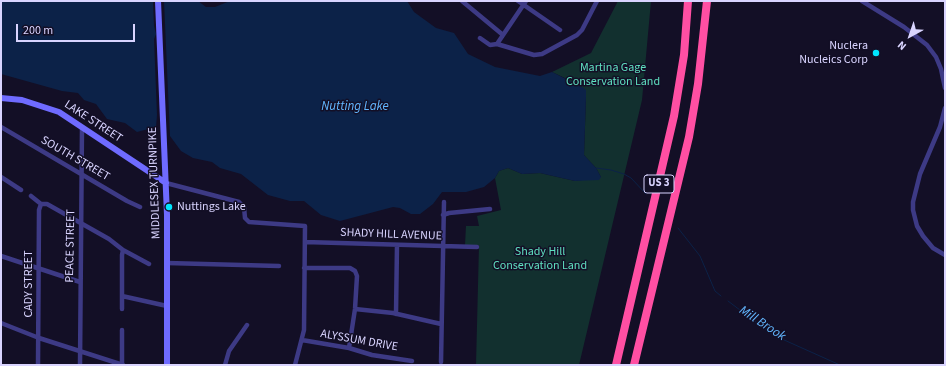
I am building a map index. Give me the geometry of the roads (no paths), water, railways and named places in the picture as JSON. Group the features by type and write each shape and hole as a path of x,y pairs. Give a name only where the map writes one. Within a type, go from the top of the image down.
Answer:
{"highway":[{"name":"US 3","path":"616,365 674,116 684,55 688,1"},
{"name":"US 3","path":"634,365 689,137 698,84 707,1"}],"main road":[{"name":"MIDDLESEX TURNPIKE","path":"158,1 166,183 167,365"},
{"name":"LAKE STREET","path":"1,98 22,100 50,108 63,114 166,183"}],"street":[{"path":"462,1 503,34"},
{"path":"518,1 525,3 560,30"},
{"path":"862,1 904,27 926,45 936,57 941,69 945,88"},
{"path":"480,38 490,45 498,44 534,55 542,54 577,35 582,30 594,2"},
{"path":"498,44 503,34 525,3"},
{"path":"945,108 939,130 920,174 913,202 913,210 922,236 933,248 945,255"},
{"name":"PEACE STREET","path":"80,365 82,127"},
{"name":"SOUTH STREET","path":"1,128 131,204 140,207"},
{"path":"1,177 21,190"},
{"path":"166,183 239,202 244,207 245,218 249,222 305,226 302,340 295,365"},
{"path":"31,196 41,204 47,204 109,239 123,250 150,264"},
{"path":"441,362 444,202"},
{"name":"CADY STREET","path":"38,365 38,210 41,204"},
{"path":"443,215 449,213 490,209"},
{"name":"SHADY HILL AVENUE","path":"305,242 477,247"},
{"path":"396,314 397,245"},
{"path":"122,309 123,250"},
{"path":"1,256 80,282"},
{"path":"167,263 279,266"},
{"path":"304,268 341,267 353,269 356,276 355,309 349,348"},
{"path":"122,296 167,306"},
{"path":"355,309 396,314 441,324"},
{"path":"1,323 39,338 123,365 122,330"},
{"path":"225,365 229,351 247,325"},
{"name":"ALYSSUM DRIVE","path":"302,340 349,348 372,355 412,361"}],"water":[{"path":"1,1 153,1 154,26 156,34 154,39 157,115 156,127 137,132 125,123 107,119 96,104 84,100 78,93 62,91 1,74"},
{"name":"Nutting Lake","path":"164,1 198,1 206,7 215,7 230,1 407,1 414,12 436,28 454,33 468,54 495,67 540,76 552,72 586,90 584,155 596,168 601,177 599,180 575,181 540,173 522,174 508,168 499,171 495,178 484,187 466,192 442,192 433,204 420,214 411,214 400,208 393,207 340,221 321,215 304,201 290,201 268,195 241,174 220,168 212,162 193,158 181,151 170,136"}],"waterway":[{"name":"Mill Brook","path":"596,168 624,174 631,178 646,194"},
{"name":"Mill Brook","path":"678,228 700,256 715,291 721,296"},
{"name":"Mill Brook","path":"728,301 773,335 840,365"}],"place":[{"name":"Nuclera Nucleics Corp","path":"876,53"},
{"name":"Nuttings Lake","path":"169,207"}],"park label":[{"name":"Martina Gage Conservation Land","path":"613,75"},
{"name":"Shady Hill Conservation Land","path":"540,259"}]}
